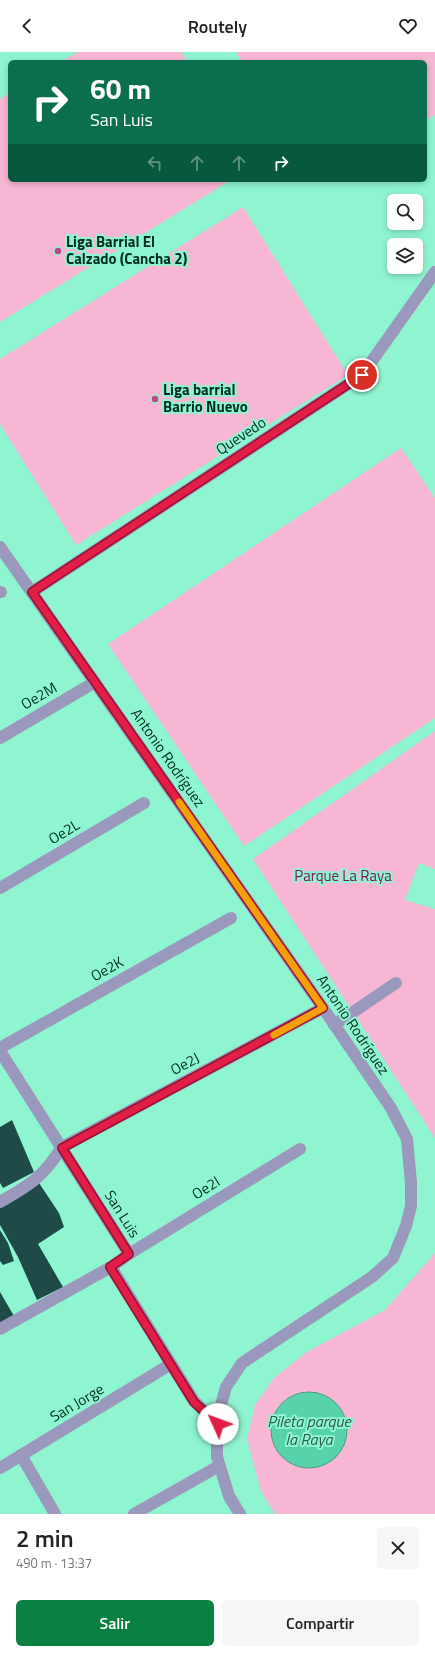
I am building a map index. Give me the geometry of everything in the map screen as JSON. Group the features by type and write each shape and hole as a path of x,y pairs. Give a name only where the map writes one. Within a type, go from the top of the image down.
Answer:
{"street":[{"name":"Quevedo","path":"32,592 362,375 435,272"},
{"name":"Antonio Rodríguez","path":"0,547 323,1008 391,1108 406,1139 411,1183 411,1206 406,1226 393,1258 381,1270 242,1363 226,1387 220,1404 217,1457 229,1496 240,1514"},
{"name":"Oe2M","path":"0,738 95,682"},
{"name":"Oe2L","path":"0,888 144,803"},
{"name":"Oe2K","path":"0,1048 231,918"},
{"path":"334,1025 396,983"},
{"name":"Oe2J","path":"62,1148 323,1008"},
{"name":"San Luis","path":"0,1051 129,1254 110,1267"},
{"path":"0,1202 38,1179 51,1165 62,1148"},
{"name":"Oe2I","path":"129,1254 300,1148"},
{"path":"0,1329 110,1267 194,1402 218,1424"},
{"name":"San Jorge","path":"0,1468 171,1364"},
{"path":"21,1455 55,1514"},
{"path":"134,1514 219,1466"}],"green space":[{"path":"77,52 181,52 187,60 64,60"},
{"path":"236,52 435,52 435,115 427,120 427,60 241,60"},
{"name":"Liga Barrial El Calzado (Cancha 2)","path":"8,94 8,182 228,182 0,322 0,99"},
{"name":"Liga barrial Barrio Nuevo","path":"243,207 348,375 76,545 0,424 0,359"},
{"path":"401,448 435,498 435,718 244,846 108,644"},
{"name":"Parque La Raya","path":"435,731 435,869 419,863 405,900 435,909 435,1138 253,859"},
{"path":"435,1253 435,1514 275,1514 261,1491 247,1439 255,1405 274,1378 305,1353 385,1310"}],"water":[{"name":"Pileta parque la Raya","path":"309,1392 323,1395 336,1403 344,1416 347,1430 344,1444 336,1457 323,1465 309,1468 295,1465 282,1457 274,1444 271,1430 274,1416 282,1403 295,1395"}],"building":[{"path":"12,1120 34,1172 3,1188 0,1183 0,1127"},
{"path":"39,1183 59,1213 64,1227 38,1244 63,1287 37,1300 18,1257 0,1225 0,1206"},
{"path":"0,1230 8,1243 14,1261 3,1265 0,1261"},
{"path":"0,1292 14,1316 0,1324"}],"slow traffic":[{"path":"179,802 323,1008 274,1035"}],"place":[{"name":"Liga Barrial El Calzado (Cancha 2)","path":"58,251"},
{"name":"Liga barrial Barrio Nuevo","path":"155,399"}],"route":[{"path":"218,1424 194,1402 110,1267 129,1254 62,1148 323,1008 32,592 362,375"}]}
